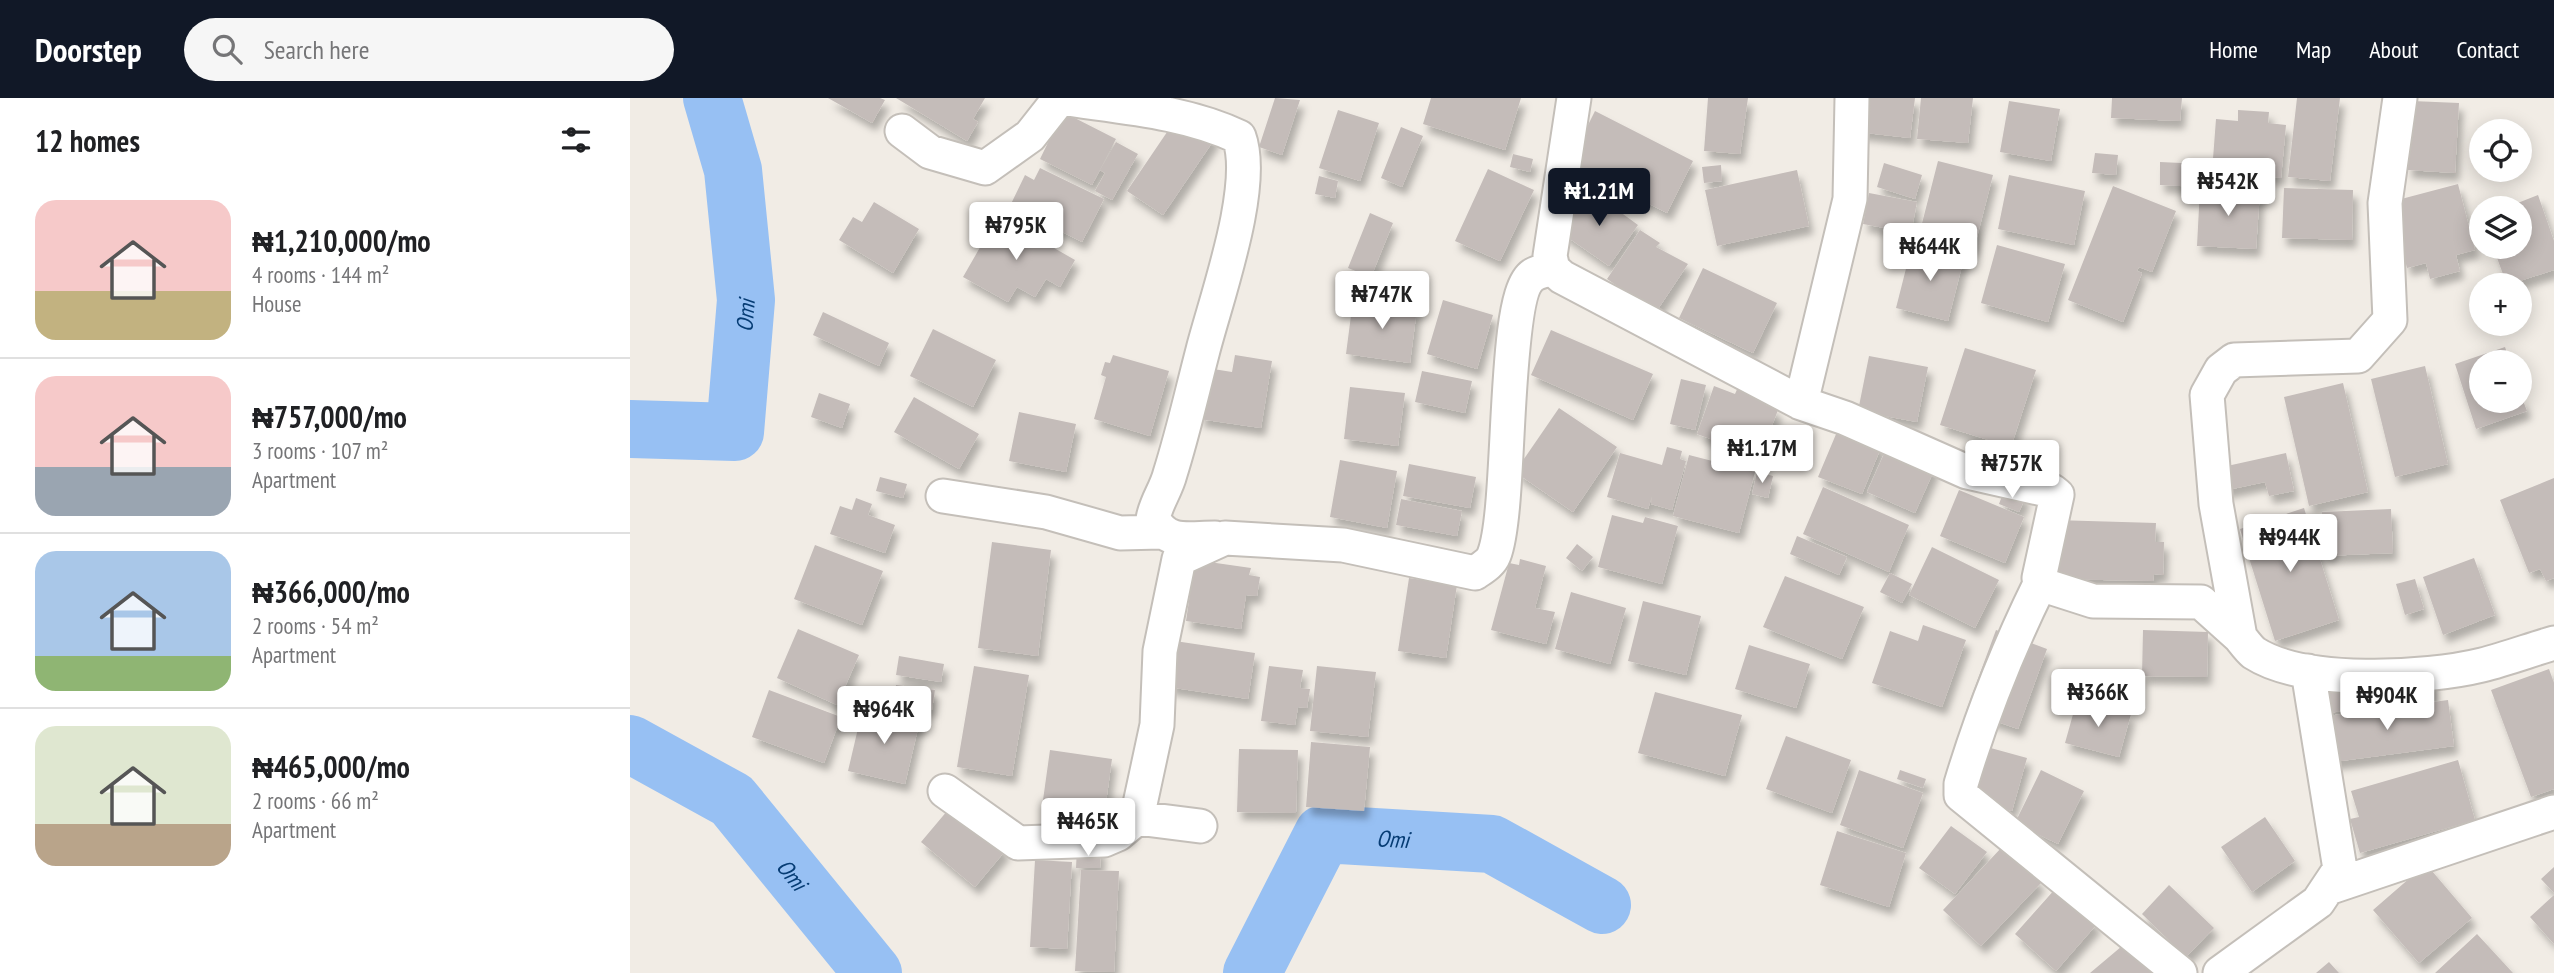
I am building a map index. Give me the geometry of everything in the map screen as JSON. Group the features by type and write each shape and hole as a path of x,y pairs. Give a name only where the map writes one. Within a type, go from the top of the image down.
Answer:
{"street":[{"path":"902,131 930,152 985,168 1030,136 1060,98 1169,115 1213,125 1239,137 1246,155 1229,264 1172,469 1156,504 1153,519 1161,532 1169,538 1225,538 1343,545 1475,573 1494,556 1503,506 1515,325 1526,284 1532,275 1553,268"},
{"path":"1574,98 1550,256 1553,268 1562,277 1801,402 1845,418 1966,472 2052,491 2057,495 2039,578 2040,584 2016,632 1980,720 1961,784 1961,795 2180,973"},
{"path":"1801,402 1850,199 1852,98"},
{"path":"2240,638 2216,504 2207,395 2221,370 2234,360 2358,356 2390,320 2385,203 2400,98"},
{"path":"943,496 1046,512 1120,533 1161,532"},
{"path":"945,792 1018,843 1104,840 1118,834 1137,818 1157,725 1160,651 1179,559 1225,538"},
{"path":"2040,584 2094,601 2201,602 2253,653 2287,667 2335,675 2431,674 2482,665 2554,643"},
{"path":"2220,973 2318,902 2331,887 2340,869 2308,671"},
{"path":"2331,887 2554,812"},
{"path":"1137,818 1200,826"}],"building":[{"path":"828,98 880,98 885,100 872,123"},
{"path":"896,98 985,98 973,119 978,122 967,141"},
{"path":"1275,98 1300,100 1282,155 1259,147"},
{"path":"1431,98 1521,98 1505,150 1423,124"},
{"path":"1708,98 1748,98 1740,154 1704,151"},
{"path":"1861,98 1915,98 1910,138 1857,132"},
{"path":"1921,98 1973,98 1968,143 1917,139"},
{"path":"2112,98 2182,98 2180,121 2111,118"},
{"path":"2297,98 2340,98 2330,181 2288,177"},
{"path":"2009,101 2060,109 2051,161 2000,152"},
{"path":"2412,101 2459,103 2455,173 2407,170"},
{"path":"1338,110 1379,123 1360,181 1319,168"},
{"path":"2238,110 2269,112 2268,123 2286,125 2281,178 2212,172 2216,119 2238,121"},
{"path":"1595,111 1693,161 1667,213 1569,163"},
{"path":"1063,112 1116,139 1092,185 1040,159"},
{"path":"1180,113 1216,137 1163,215 1127,191"},
{"path":"1401,127 1423,136 1402,187 1381,178"},
{"path":"1116,142 1138,154 1112,200 1095,191 1105,173 1100,170"},
{"path":"2095,153 2118,155 2116,175 2092,173"},
{"path":"1513,154 1533,159 1530,172 1510,167"},
{"path":"1938,161 1993,175 1974,249 1919,235"},
{"path":"2160,162 2202,164 2201,187 2160,185"},
{"path":"1884,163 1922,175 1915,199 1877,187"},
{"path":"1721,165 1722,181 1704,183 1702,167"},
{"path":"1040,168 1104,199 1082,242 1010,206 1025,175 1034,180"},
{"path":"1488,169 1534,190 1500,261 1455,241"},
{"path":"1797,170 1809,226 1717,246 1705,190"},
{"path":"2009,175 2085,191 2074,245 1998,229"},
{"path":"1319,176 1338,181 1335,198 1315,194"},
{"path":"2458,184 2469,227 2469,252 2456,255 2460,271 2430,279 2426,263 2407,268 2390,202"},
{"path":"2113,186 2176,211 2152,272 2139,267 2137,271 2142,273 2123,322 2068,300"},
{"path":"2200,188 2260,191 2256,249 2197,246"},
{"path":"2284,188 2353,190 2352,240 2282,238"},
{"path":"1590,190 1638,225 1609,266 1560,232"},
{"path":"1869,193 1917,202 1911,233 1863,224"},
{"path":"2538,195 2554,241 2554,270 2532,277 2532,273 2503,273 2497,259 2532,259 2532,197"},
{"path":"874,202 919,229 893,273 839,240 853,217 862,222"},
{"path":"1370,213 1393,223 1371,277 1348,268"},
{"path":"998,216 1075,260 1060,287 1046,279 1035,297 1017,287 1008,302 963,277"},
{"path":"1640,230 1660,243 1656,247 1688,264 1656,312 1607,279"},
{"path":"1912,245 1964,258 1948,321 1896,308"},
{"path":"1997,245 2065,264 2048,322 1981,303"},
{"path":"1703,268 1777,303 1753,353 1679,318"},
{"path":"1353,300 1417,309 1410,363 1346,354"},
{"path":"1443,300 1493,315 1477,369 1427,354"},
{"path":"823,312 889,343 879,366 813,335"},
{"path":"933,329 996,360 973,407 910,376"},
{"path":"1551,330 1653,374 1633,420 1531,375"},
{"path":"1965,348 2036,370 2011,447 1940,425"},
{"path":"1113,355 1169,371 1150,436 1094,419 1106,377 1101,375 1105,362 1110,363"},
{"path":"1235,355 1272,361 1261,428 1199,419 1207,368 1232,372"},
{"path":"1869,356 1928,367 1917,422 1858,411"},
{"path":"2469,359 2469,407 2455,364"},
{"path":"2425,366 2448,464 2395,477 2371,379"},
{"path":"1422,371 1472,381 1465,413 1415,402"},
{"path":"1681,379 1706,385 1695,430 1670,424"},
{"path":"2343,383 2368,492 2309,506 2284,397"},
{"path":"1714,386 1735,394 1738,387 1769,399 1766,405 1778,410 1760,457 1697,434"},
{"path":"1350,387 1405,393 1398,446 1344,439"},
{"path":"819,393 850,404 842,428 811,417"},
{"path":"914,397 979,434 959,469 894,432"},
{"path":"1559,408 1617,447 1573,512 1515,472"},
{"path":"1019,412 1076,424 1066,472 1009,461"},
{"path":"2471,413 2521,413 2476,429"},
{"path":"1839,427 1882,445 1862,494 1818,477"},
{"path":"1888,445 1936,466 1915,513 1867,492"},
{"path":"1667,447 1682,451 1680,459 1686,461 1672,510 1651,504 1652,496 1648,509 1607,497 1620,453 1662,465"},
{"path":"2286,453 2294,491 2269,496 2265,482 2223,491 2218,468"},
{"path":"1689,455 1755,472 1739,533 1673,516"},
{"path":"1340,460 1397,471 1387,528 1330,517"},
{"path":"1409,464 1476,477 1470,508 1403,496"},
{"path":"1757,472 1773,476 1768,498 1752,494"},
{"path":"880,477 907,484 903,498 876,491"},
{"path":"2554,478 2554,578 2546,581 2540,569 2529,573 2500,500"},
{"path":"1823,487 1909,525 1889,572 1803,534"},
{"path":"2005,488 2026,496 2019,512 1999,504"},
{"path":"1959,490 2024,517 2005,563 1940,536"},
{"path":"856,498 872,504 868,515 895,525 885,553 830,534 840,506 852,510"},
{"path":"1401,499 1462,511 1457,536 1396,525"},
{"path":"2304,508 2339,620 2275,641 2240,529"},
{"path":"2391,509 2393,553 2324,556 2323,542 2316,542 2315,522 2322,521 2322,512"},
{"path":"1612,515 1643,523 1645,517 1678,526 1662,584 1598,567"},
{"path":"2054,520 2156,523 2155,542 2164,542 2163,575 2154,574 2153,581 2052,579"},
{"path":"1797,536 1847,557 1839,575 1790,554"},
{"path":"992,542 1051,550 1038,656 978,648"},
{"path":"1577,544 1593,557 1582,571 1566,558"},
{"path":"815,545 883,571 862,625 794,599"},
{"path":"1932,547 1999,580 1975,628 1909,595"},
{"path":"2474,558 2495,615 2443,635 2423,577"},
{"path":"1520,559 1546,566 1535,608 1555,612 1546,644 1491,630 1509,563 1519,565"},
{"path":"1195,560 1251,568 1249,575 1260,577 1257,596 1246,595 1241,629 1186,621"},
{"path":"1890,573 1912,584 1902,603 1880,592"},
{"path":"1785,576 1864,607 1842,659 1763,627"},
{"path":"1409,578 1457,585 1446,658 1398,651"},
{"path":"2415,579 2424,609 2405,615 2396,584"},
{"path":"1571,592 1626,608 1610,664 1555,649"},
{"path":"1643,601 1701,616 1686,675 1628,661"},
{"path":"1923,625 1966,640 1942,707 1872,683 1890,631 1918,641"},
{"path":"798,629 859,655 837,705 777,678"},
{"path":"1996,630 2047,649 2018,729 1966,711"},
{"path":"2143,630 2208,632 2207,677 2142,676"},
{"path":"1175,641 1255,653 1248,699 1168,687"},
{"path":"1749,645 1810,664 1796,708 1735,689"},
{"path":"899,656 944,664 941,682 896,675"},
{"path":"974,666 1029,675 1012,776 957,767"},
{"path":"1269,666 1303,670 1300,688 1310,689 1307,708 1298,707 1295,725 1261,721"},
{"path":"1317,666 1376,672 1368,737 1310,731"},
{"path":"2549,669 2554,683 2554,789 2531,797 2491,690"},
{"path":"2433,677 2434,697 2382,701 2381,681"},
{"path":"2358,682 2361,709 2310,715 2307,688"},
{"path":"896,685 935,690 932,710 893,705"},
{"path":"769,690 841,717 824,763 752,737"},
{"path":"1655,692 1742,715 1725,776 1638,753"},
{"path":"2077,700 2131,714 2119,757 2065,743"},
{"path":"2448,700 2454,746 2326,763 2320,717"},
{"path":"863,707 920,720 905,784 848,771"},
{"path":"1786,736 1851,760 1832,813 1766,789"},
{"path":"1958,739 2027,758 2012,811 1943,791"},
{"path":"1311,742 1370,747 1364,811 1306,807"},
{"path":"1239,749 1298,750 1296,813 1237,812"},
{"path":"1050,750 1112,759 1105,810 1043,800"},
{"path":"2458,760 2475,820 2360,853 2350,819 2359,817 2351,791"},
{"path":"1859,770 1923,793 1903,848 1840,825"},
{"path":"1900,770 1926,779 1923,788 1897,779"},
{"path":"2041,770 2084,791 2058,844 2015,823"},
{"path":"953,804 1006,850 975,887 921,842"},
{"path":"2265,817 2295,861 2252,892 2221,847"},
{"path":"1951,826 1987,852 1955,894 1919,868"},
{"path":"1837,831 1906,853 1889,907 1820,885"},
{"path":"1077,847 1101,848 1100,868 1076,868"},
{"path":"2002,847 2041,883 1981,946 1943,910"},
{"path":"1035,860 1072,862 1067,949 1030,947"},
{"path":"2426,864 2472,918 2419,963 2373,910"},
{"path":"2554,867 2554,893 2541,879"},
{"path":"1081,870 1119,871 1114,972 1075,971"},
{"path":"2169,885 2214,928 2186,957 2142,914"},
{"path":"2056,888 2097,924 2056,971 2015,934"},
{"path":"2554,895 2554,944 2530,917"},
{"path":"2477,934 2513,973 2435,973"},
{"path":"2128,941 2159,973 2090,973"},
{"path":"2329,962 2339,973 2316,973"}],"waterway":[{"name":"Omi","path":"630,429 735,432 746,300 733,170 712,98"},
{"name":"Omi","path":"630,744 732,800 873,973"},
{"name":"Omi","path":"1252,973 1323,834 1492,844 1602,905"}]}
